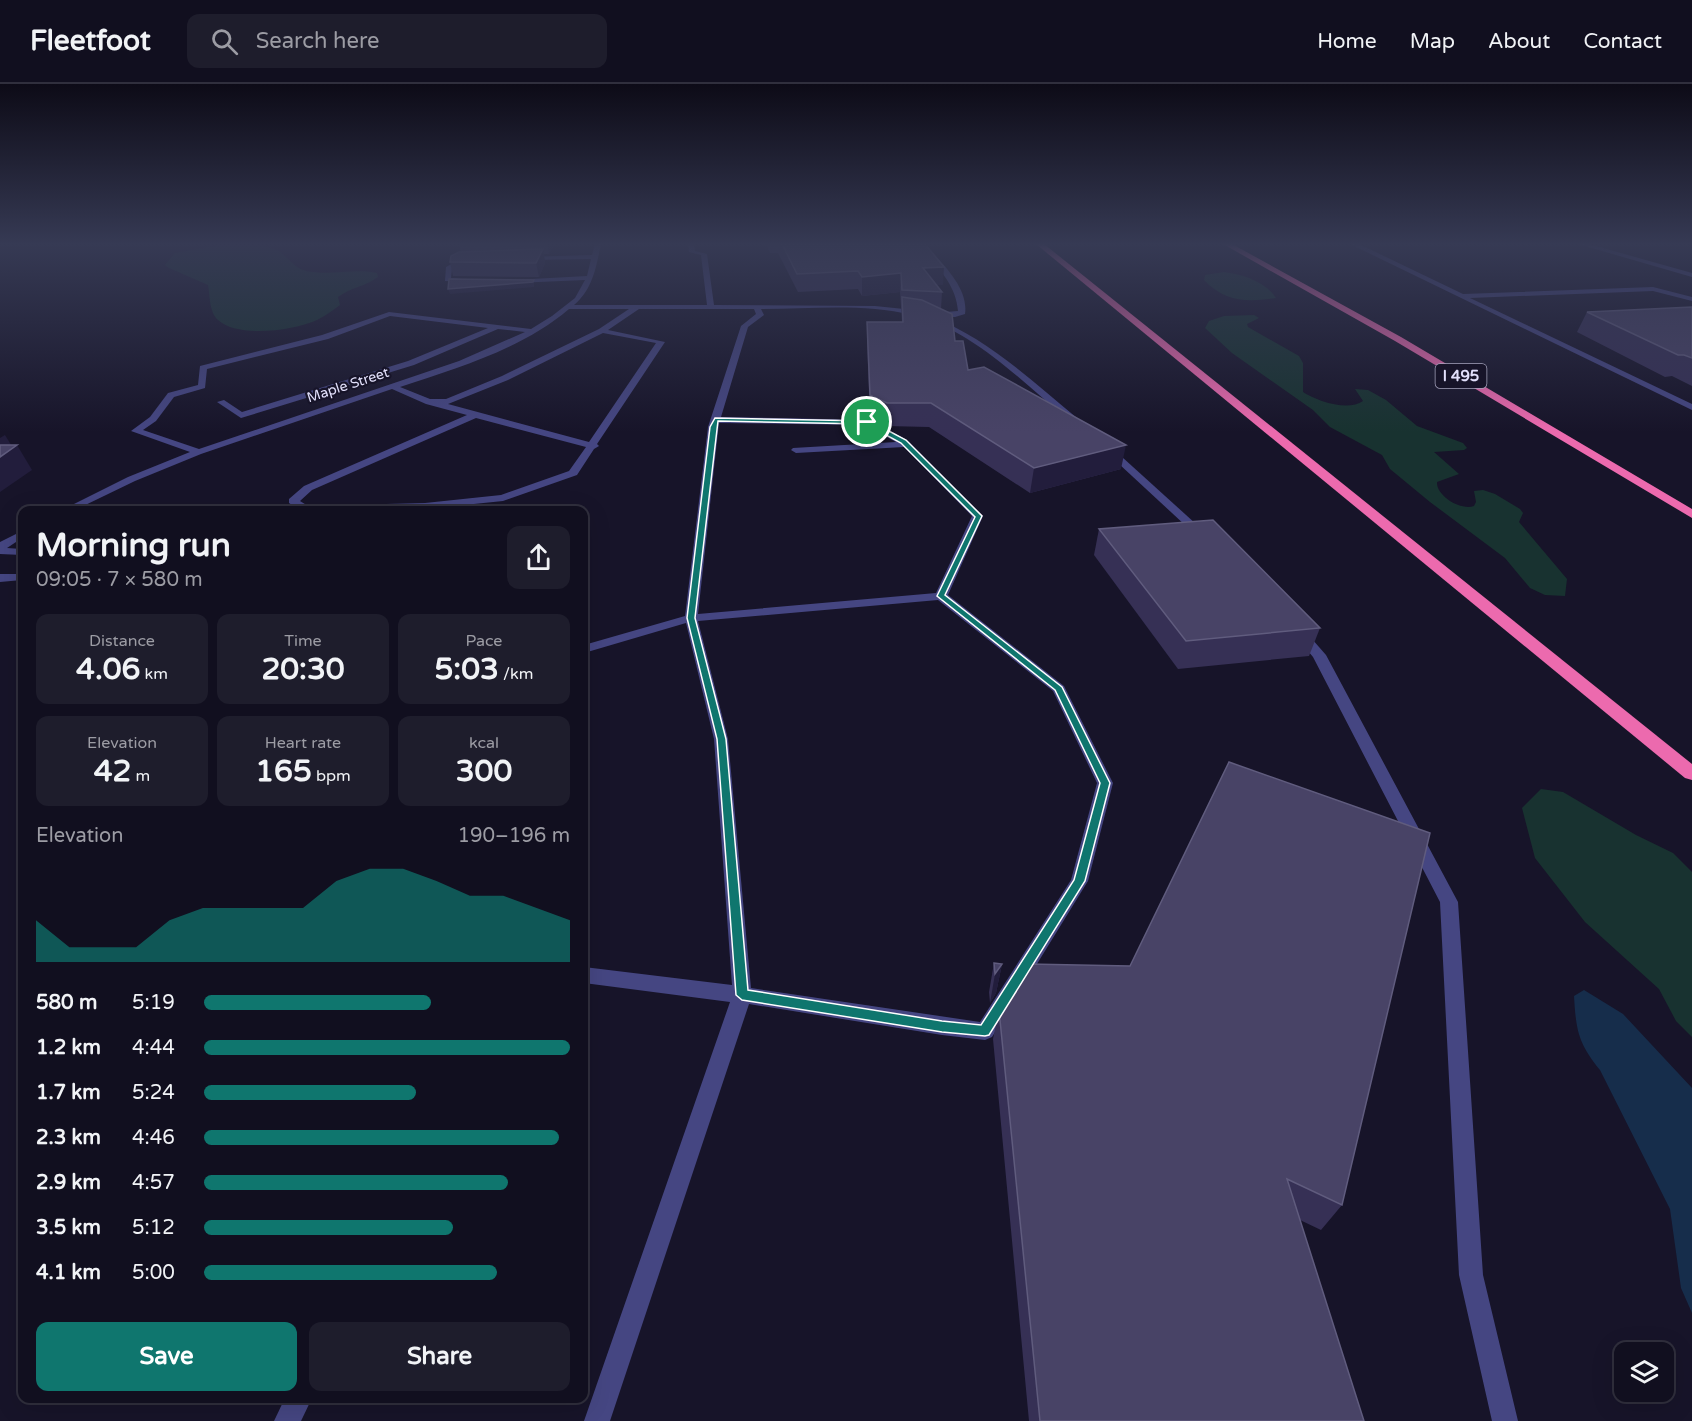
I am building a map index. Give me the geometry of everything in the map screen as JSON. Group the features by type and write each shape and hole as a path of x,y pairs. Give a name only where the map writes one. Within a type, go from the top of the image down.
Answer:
{"highway":[{"path":"1116,306 1692,774"},
{"name":"I 495","path":"1339,306 1398,339 1692,514"}],"street":[{"path":"568,307 881,309 924,316 955,315 962,312 962,306"},
{"path":"1482,306 1692,407"},
{"name":"Maple Street","path":"75,506 131,479 199,452 467,360 531,331 568,307"},
{"path":"429,402 447,402 477,390 602,331 637,307"},
{"path":"597,1421 742,995 721,739 691,618 715,420 746,326 760,315 756,307"},
{"path":"199,452 136,431 153,419 171,395 202,386 203,368 325,337 389,314 531,331"},
{"path":"924,316 968,337 1092,434 1217,548"},
{"path":"221,402 241,416 411,363 498,327"},
{"path":"425,506 503,498 573,473 594,446 661,342 602,331"},
{"path":"392,386 429,402 594,446"},
{"path":"301,506 293,501 308,488 475,415"},
{"path":"715,420 867,422 880,427 906,444 978,516 941,596"},
{"path":"796,450 906,444"},
{"path":"0,549 18,537"},
{"path":"0,549 18,551"},
{"path":"0,578 18,578"},
{"path":"588,647 691,618 941,596 1059,689 1105,783 1079,881 985,1031 742,995 588,976"},
{"path":"1288,622 1319,655 1449,902 1472,1275 1505,1421"},
{"path":"287,1421 296,1403"}],"green space":[{"path":"338,306 307,324 266,331 251,331 227,326 215,317 211,308"},
{"path":"1254,315 1259,318 1247,324 1248,327 1299,356 1303,363 1303,392 1324,402 1349,406 1363,401 1355,389 1368,390 1386,400 1417,426 1463,443 1467,448 1464,450 1434,452 1459,474 1437,482 1441,492 1450,501 1469,507 1474,506 1476,502 1474,491 1483,490 1495,494 1520,509 1523,513 1519,522 1567,579 1565,596 1545,595 1530,588 1505,558 1390,469 1382,455 1330,427 1313,410 1232,353 1205,328 1209,321 1224,316"},
{"path":"1541,789 1563,792 1636,835 1673,853 1692,872 1692,1037 1676,1021 1659,989 1585,922 1535,858 1522,808"}],"water":[{"path":"1584,990 1623,1014 1692,1088 1692,1313 1681,1288 1670,1209 1600,1070 1587,1052 1580,1036 1574,996"}],"building":[{"path":"902,306 936,306 952,314 955,341 963,341 968,370 984,367 1126,445 1034,468 931,403 887,403 870,395 867,322 903,322"},
{"path":"1692,307 1692,358 1678,355 1587,312"},
{"path":"0,445 17,445 0,457"},
{"path":"1213,520 1320,628 1186,641 1099,529"},
{"path":"1229,762 1430,833 1342,1205 1287,1179 1364,1421 1040,1421 999,1010 1028,964 1130,966"},
{"path":"994,963 1002,964 995,974"}],"route":[{"path":"715,420 867,422 904,442 978,516 941,596 1059,689 1105,783 1079,881 985,1031 742,995 721,739 691,618 713,427 715,420"}]}
